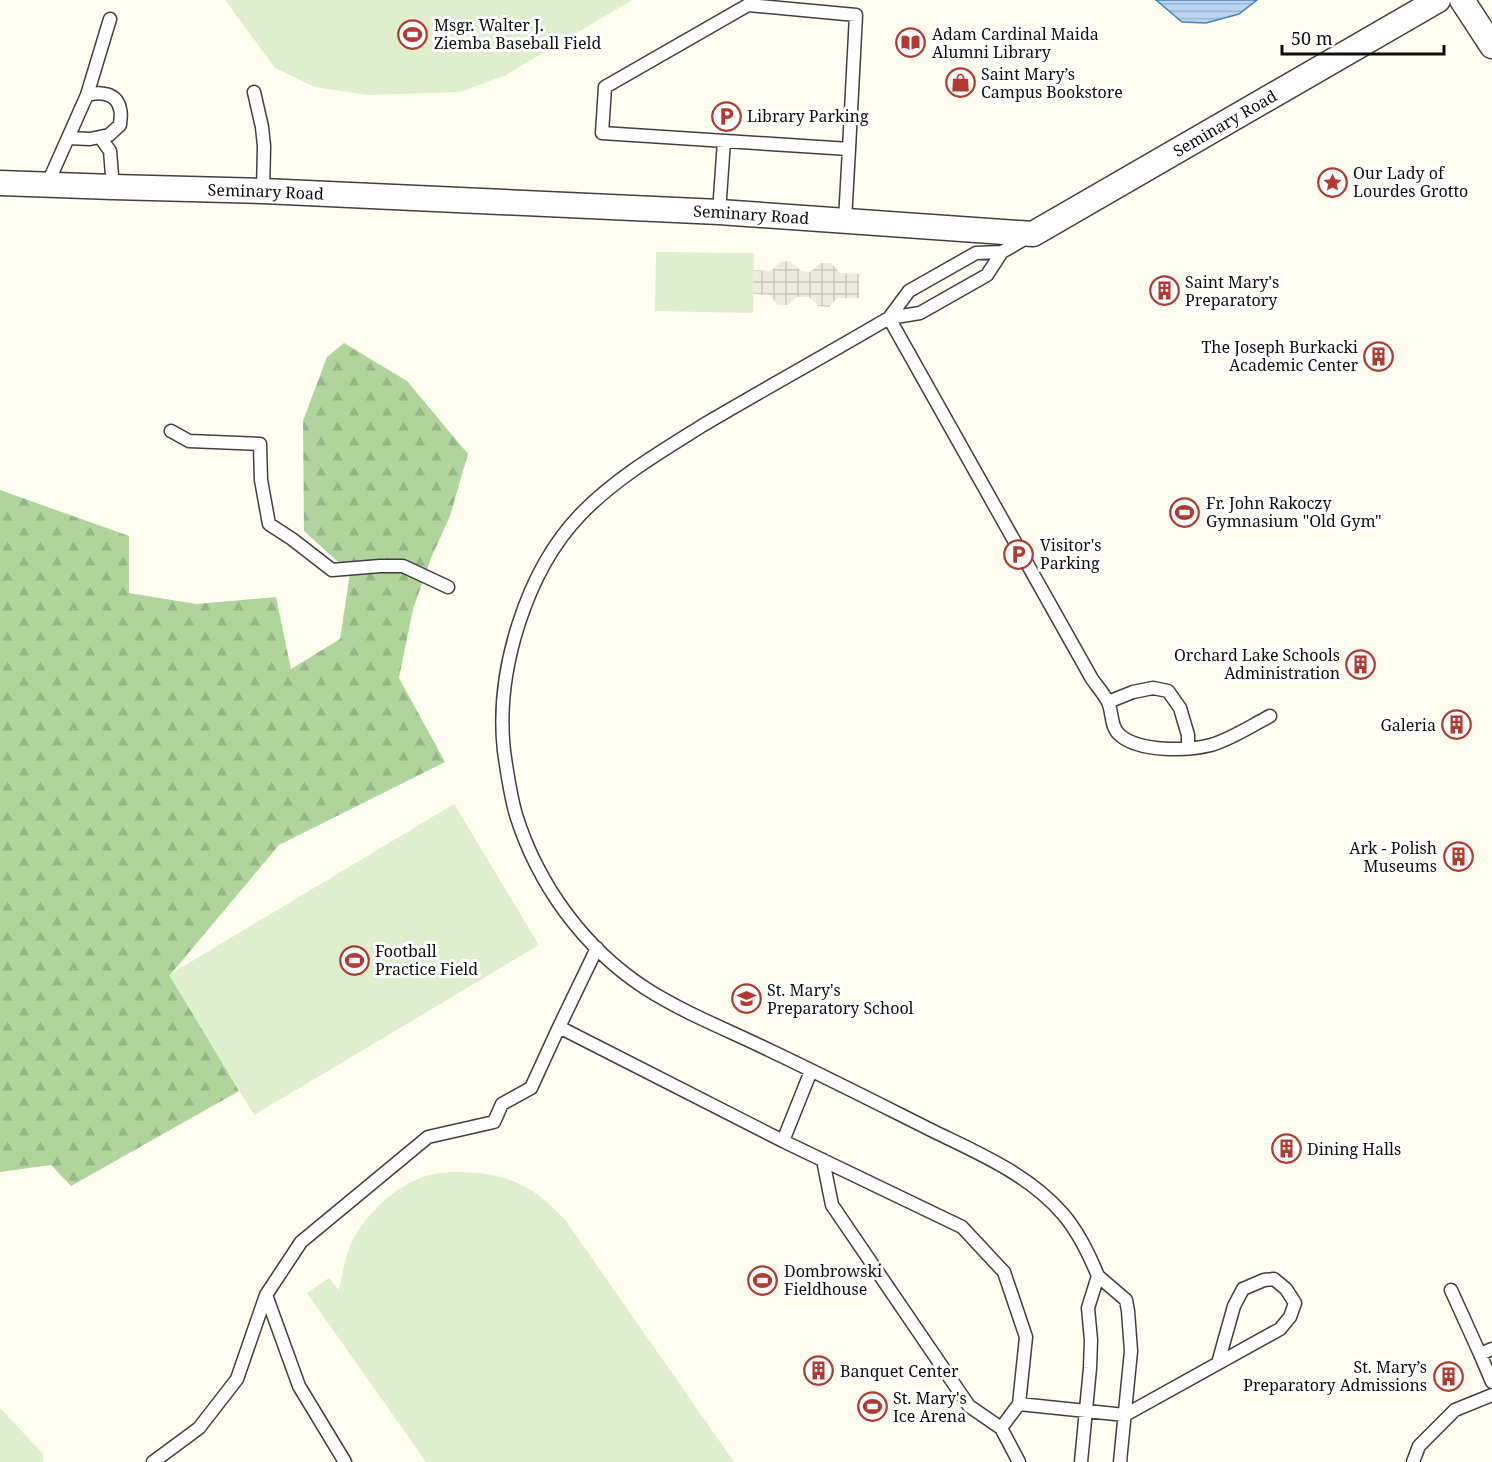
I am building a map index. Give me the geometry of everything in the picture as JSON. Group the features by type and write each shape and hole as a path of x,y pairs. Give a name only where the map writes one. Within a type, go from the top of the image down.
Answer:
{"street":[{"name":"Seminary Road","path":"0,183 263,191 719,212 1034,234 1438,0"},
{"path":"1462,0 1492,46"}],"lane":[{"path":"845,220 849,149 856,15 748,5 604,87 602,133 849,149"},
{"path":"47,185 87,95 110,19"},
{"path":"254,92 264,147 263,191"},
{"path":"68,138 90,139 109,135 120,125 120,109 112,97 104,93 87,95"},
{"path":"100,137 110,151 113,188"},
{"path":"719,212 724,141"},
{"path":"889,318 909,291 976,253 1002,252 1034,234"},
{"path":"1002,252 987,275 920,313 889,318 725,413 628,473 579,516 555,548 530,592 514,637 505,685 503,745 516,814 536,865 556,900 574,924 626,974 675,1005 993,1161 1022,1178 1059,1209 1077,1233 1098,1276 1126,1300 1131,1351 1120,1462"},
{"path":"889,318 1092,679 1108,702 1114,728 1121,736 1143,746 1173,750 1212,745 1270,716"},
{"path":"171,431 189,441 260,444 261,480 269,524 332,570 380,566 403,567 448,587"},
{"path":"1108,702 1133,692 1153,688 1168,691 1180,708 1188,735 1188,748"},
{"path":"153,1462 199,1428 237,1379 266,1295 301,1242 428,1137 494,1122 502,1104 531,1088 597,948"},
{"path":"559,1027 783,1141 962,1227 1004,1272 1026,1337 1019,1404 1001,1428"},
{"path":"783,1141 811,1071"},
{"path":"823,1160 832,1205 969,1406 1001,1428 1019,1462"},
{"path":"1081,1462 1091,1355 1088,1308 1098,1276"},
{"path":"1019,1404 1125,1415 1280,1329 1290,1317 1294,1303 1286,1289 1274,1279 1264,1280 1243,1289 1234,1306 1218,1363"},
{"path":"1451,1290 1492,1382"},
{"path":"266,1295 299,1386 345,1462"},
{"path":"1480,1354 1492,1349"},
{"path":"1413,1462 1419,1446 1455,1410 1492,1395"}],"green space":[{"name":"Msgr. Walter J. Ziemba Baseball Field","path":"225,0 632,0 506,75 460,92 367,95 315,87 275,68"},
{"path":"656,252 754,253 753,313 655,311"},
{"path":"344,343 407,381 468,454 450,516 431,558 413,609 399,678 445,762 279,845 170,975 239,1091 71,1186 51,1165 0,1172 0,490 129,536 129,593 196,604 276,597 291,669 340,639 350,573 304,531 303,421 327,357"},
{"name":"Football Practice Field","path":"454,804 539,945 254,1115 169,975"},
{"path":"454,1172 488,1174 516,1182 541,1197 566,1221 734,1462 426,1462 307,1293 329,1278 339,1290 354,1237 370,1215 391,1195 426,1176"},
{"path":"0,1408 43,1454 43,1462 0,1462"}],"shaded area":[{"path":"790,261 801,271 810,272 821,263 831,263 840,273 859,274 859,298 837,298 829,307 818,306 809,297 797,297 788,305 778,305 770,295 753,294 754,270 771,271 780,262"}],"water":[{"path":"1156,0 1257,0 1239,14 1206,23 1182,22"}],"place":[{"name":"Msgr. Walter J. Ziemba Baseball Field","path":"413,34"},
{"name":"Adam Cardinal Maida Alumni Library","path":"911,43"},
{"name":"Saint Mary’s Campus Bookstore","path":"960,83"},
{"name":"Library Parking","path":"726,116"},
{"name":"Our Lady of Lourdes Grotto","path":"1332,182"},
{"name":"Saint Mary's Preparatory","path":"1164,291"},
{"name":"The Joseph Burkacki Academic Center","path":"1379,356"},
{"name":"Fr. John Rakoczy Gymnasium \"Old Gym\"","path":"1185,512"},
{"name":"Visitor's Parking","path":"1019,554"},
{"name":"Orchard Lake Schools Administration","path":"1361,664"},
{"name":"Galeria","path":"1457,725"},
{"name":"Ark - Polish Museums","path":"1458,857"},
{"name":"Football Practice Field","path":"354,960"},
{"name":"St. Mary's Preparatory School","path":"746,999"},
{"name":"Dining Halls","path":"1286,1149"},
{"name":"Dombrowski Fieldhouse","path":"763,1280"},
{"name":"Banquet Center","path":"819,1371"},
{"name":"St. Mary’s Preparatory Admissions","path":"1448,1376"},
{"name":"St. Mary's Ice Arena","path":"872,1407"}]}
